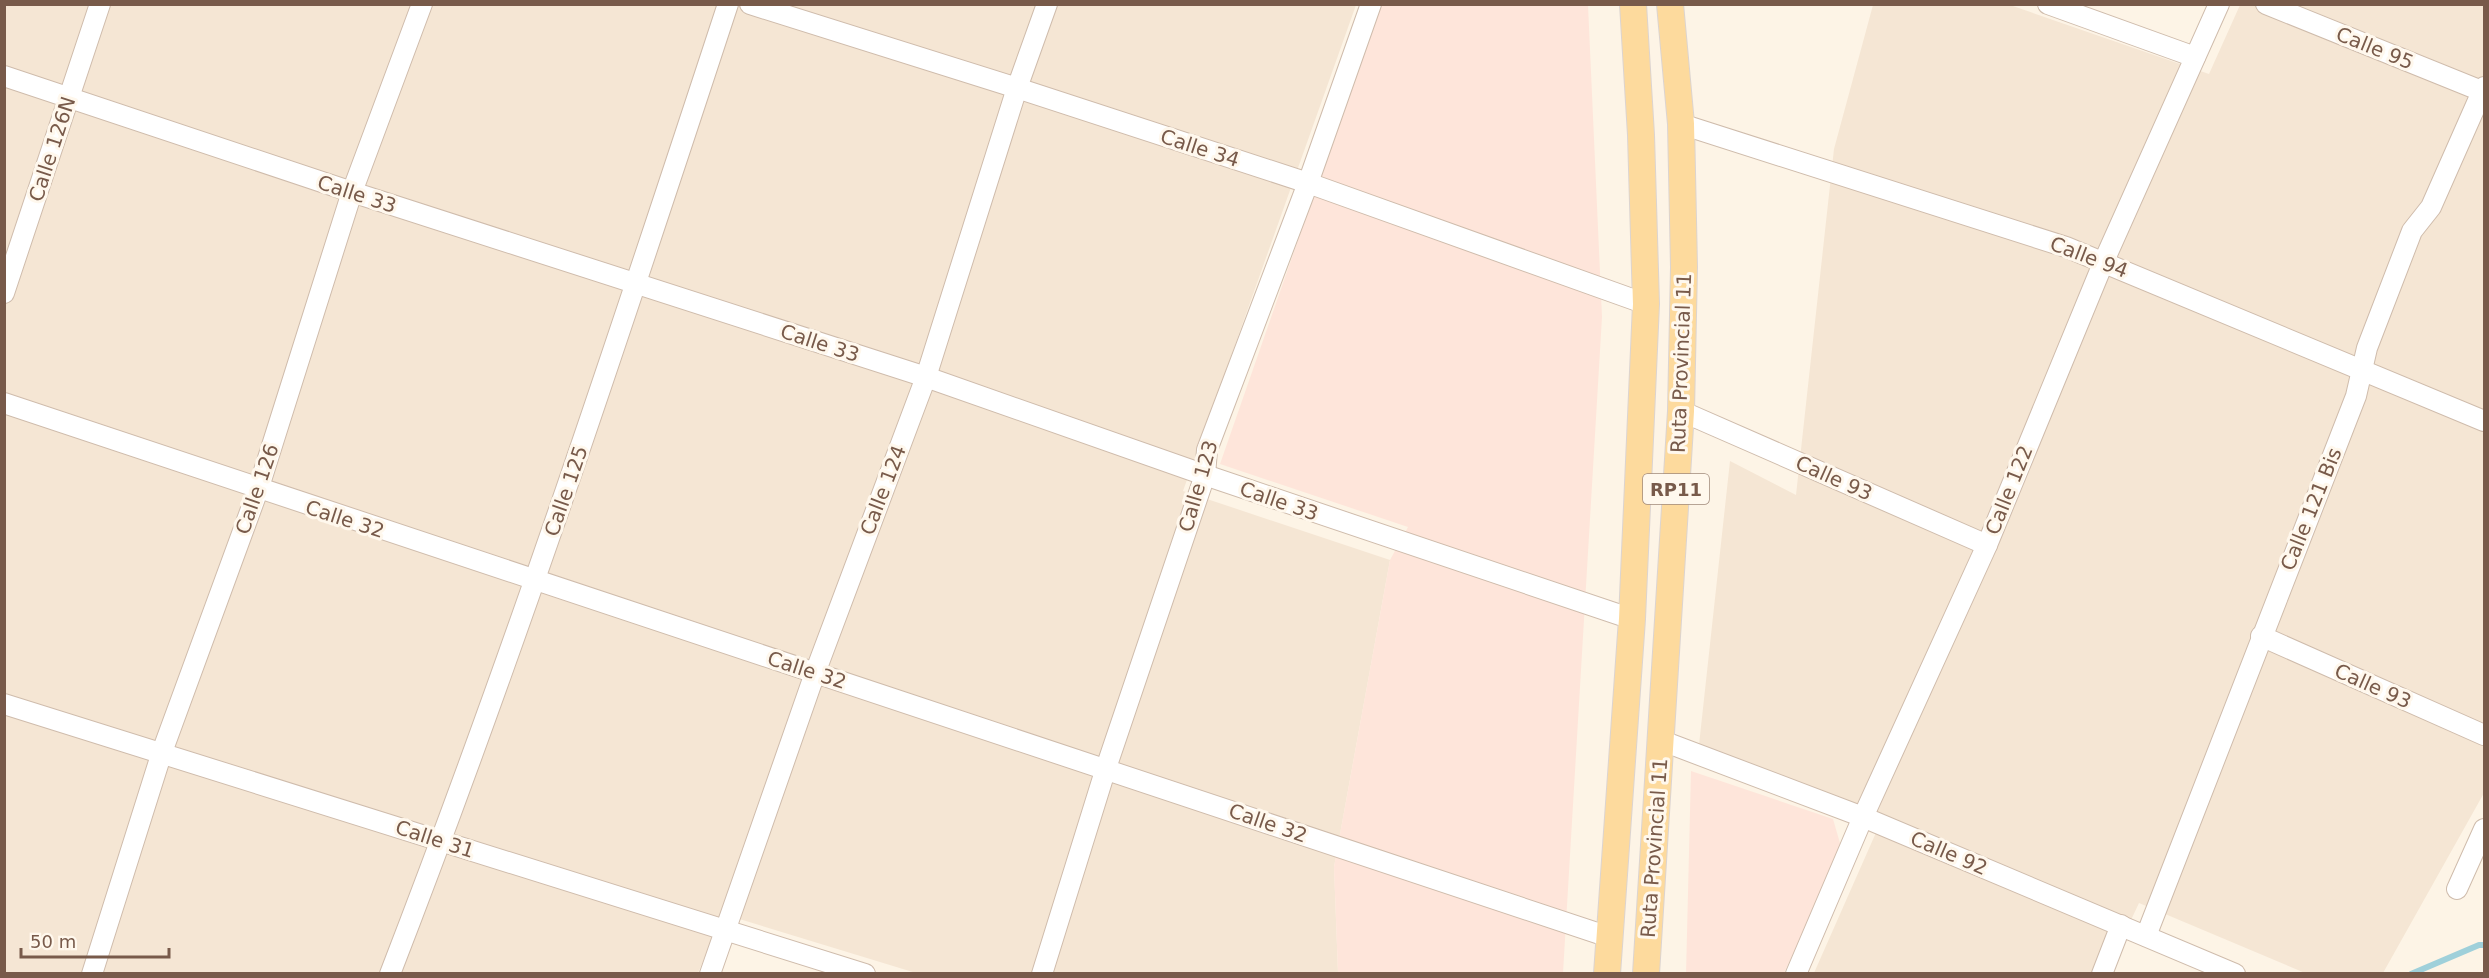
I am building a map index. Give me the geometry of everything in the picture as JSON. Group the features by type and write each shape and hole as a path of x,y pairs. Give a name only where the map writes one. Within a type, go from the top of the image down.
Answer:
{"main road":[{"name":"Ruta Provincial 11","path":"1607,974 1632,619 1646,304 1634,4"},
{"name":"Ruta Provincial 11","path":"1646,974 1681,411 1684,267 1681,124 1670,4"}],"street":[{"name":"Calle 126N","path":"4,293 100,4"},
{"name":"Calle 126","path":"92,974 162,752 258,490 352,192 422,4"},
{"name":"Calle 125","path":"390,974 442,841 535,582 728,4"},
{"name":"Calle 34","path":"750,4 1308,183 1646,304"},
{"name":"Calle 124","path":"710,974 814,673 926,377 1017,88 1047,4"},
{"name":"Calle 123","path":"1042,974 1106,768 1205,475 1206,450 1308,183 1371,4"},
{"path":"2048,4 2195,57"},
{"name":"Calle 122","path":"1796,974 1863,817 1987,544 2104,261 2219,4"},
{"name":"Calle 95","path":"2266,4 2484,90"},
{"name":"Calle 33","path":"4,76 352,192 926,377 1205,475 1632,619"},
{"name":"Calle 121 Bis","path":"2146,936 2356,396 2367,348 2412,231 2431,207 2484,90"},
{"name":"Calle 94","path":"1681,124 2104,261 2484,421"},
{"name":"Calle 32","path":"4,403 258,490 1106,768 1609,938"},
{"name":"Calle 93","path":"1681,411 1987,544"},
{"name":"Calle 93","path":"2261,636 2484,735"},
{"name":"Calle 31","path":"4,704 865,974"},
{"name":"Calle 92","path":"1660,740 1863,817 2235,974"},
{"path":"2457,889 2484,829"},
{"path":"2102,974 2121,925"}],"shaded area":[{"path":"5,5 1356,5 1183,491 1390,560 1334,867 1338,973 916,973 723,914 698,973 5,974"},
{"path":"1380,5 1588,5 1602,317 1563,973 1338,973 1334,867 1390,560 1408,527 1220,464"},
{"path":"1873,5 2010,5 2209,74 2240,5 2484,5 2484,793 2383,973 2305,973 2139,903 2106,973 1814,973 1882,819 1699,745 1730,461 1796,495 1834,149"},
{"path":"1691,771 1833,819 1842,850 1784,973 1686,974"}],"waterway":[{"path":"2411,974 2479,945 2484,945"}]}
